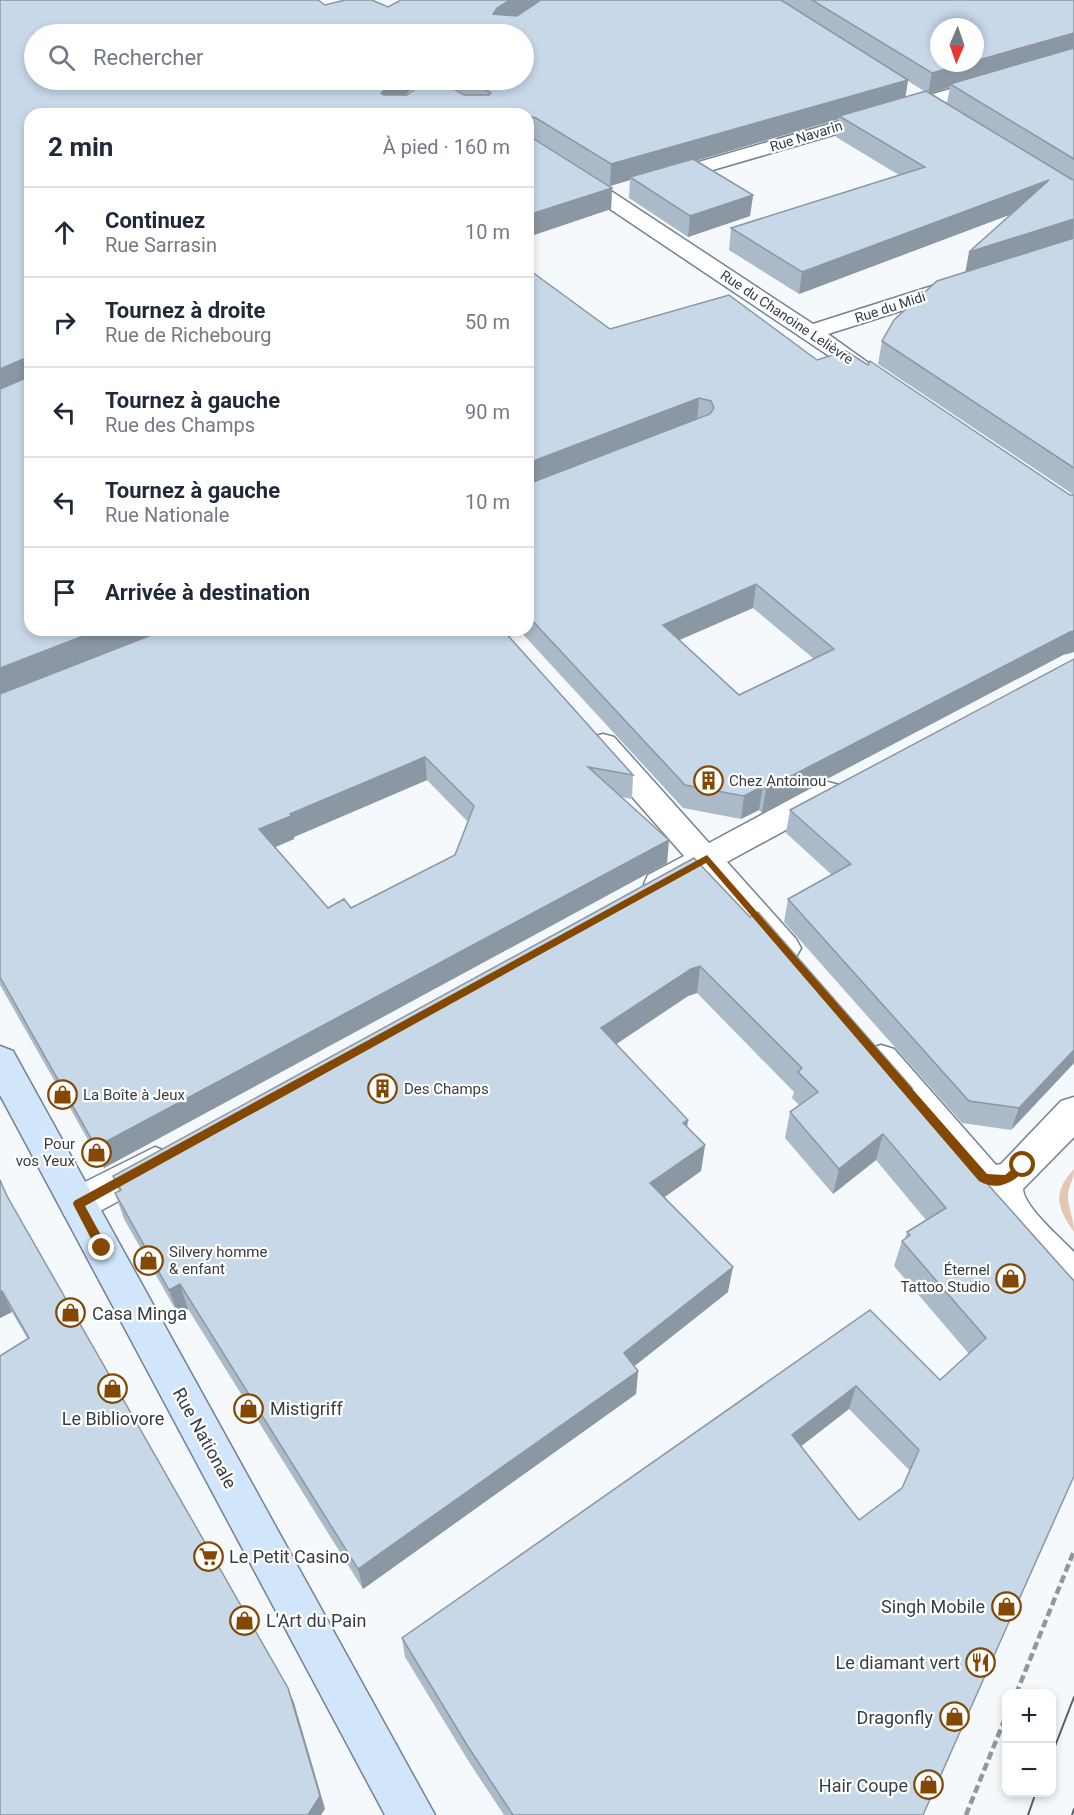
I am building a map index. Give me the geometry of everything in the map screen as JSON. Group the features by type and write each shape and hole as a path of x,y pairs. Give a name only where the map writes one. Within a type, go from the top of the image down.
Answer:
{"main road":[{"name":"Rue Nationale","path":"0,1061 411,1815"}],"street":[{"name":"Rue Navarin","path":"608,195 1074,58"},
{"path":"904,89 948,117"},
{"name":"Rue du Chanoine Lelièvre","path":"534,149 608,195 897,392"},
{"name":"Rue du Midi","path":"809,333 986,277"},
{"path":"585,725 707,858 807,974"},
{"path":"632,900 854,780"},
{"path":"860,1036 983,1177 989,1181 1005,1180 1014,1175 1074,1112"},
{"path":"78,1204 183,1147"},
{"path":"1005,1180 1004,1195 1018,1219 1074,1279"}],"path":[{"path":"1018,1689 1074,1551"},
{"path":"966,1815 1002,1726"}],"shaded area":[{"path":"1074,1169 1068,1198 1074,1232 1064,1215 1059,1200 1062,1185"}],"building":[{"path":"0,0 318,0 325,5 345,0 372,0 388,7 401,0 510,0 497,8 493,14 517,16 541,0 781,0 908,80 611,164 534,118 534,108 24,108 23,359 0,369"},
{"path":"812,0 1074,0 1074,33 984,58 984,18 930,18 930,72"},
{"path":"1074,48 1074,159 950,84"},
{"path":"926,91 1074,180 1074,219 969,252 1049,180 802,272 731,228 925,167 839,116"},
{"path":"534,139 612,188 534,213"},
{"path":"693,159 753,195 690,216 630,177"},
{"path":"1074,238 1074,468 882,341 894,320 937,281"},
{"path":"534,273 610,329 729,295 817,360 846,351 868,365 870,361 1070,495 1074,495 1074,631 766,789 763,786 744,796 685,785 534,622 534,482 710,414 714,408 711,401 699,398 534,461","holes":["756,584 834,649 739,695 663,625"]},
{"path":"24,379 24,636 83,636 0,668 0,389"},
{"path":"149,636 508,636 633,775 588,767 669,840 96,1147 0,977 0,694","holes":["425,757 474,806 455,855 351,908 344,899 328,908 259,829"]},
{"path":"1074,659 1074,1050 1019,1108 969,1101 788,899 851,864 790,810"},
{"path":"694,858 750,917 758,912 912,1088 900,1086 1074,1281 1074,1476 923,1815 513,1815 402,1638 870,1310 940,1380 986,1338 902,1241 910,1235 907,1232 946,1208 883,1134 839,1169 790,1112 818,1092 798,1072 802,1068 700,966 691,969 601,1028 688,1120 683,1123 705,1145 650,1183 733,1267 624,1353 638,1371 358,1569 180,1284 169,1290 115,1193 121,1190 113,1176","holes":["856,1386 919,1450 902,1488 859,1520 792,1435"]},
{"path":"0,1180 7,1196 288,1688 320,1796 308,1815 0,1815 0,1356 29,1338 2,1291 0,1292"}],"tram line":[{"path":"1056,1744 1074,1697"},
{"path":"1028,1815 1034,1797"},
{"path":"1072,1815 1074,1809"}],"place":[{"name":"Chez Antoinou","path":"708,781"},
{"name":"Des Champs","path":"383,1089"},
{"name":"La Boîte à Jeux","path":"62,1095"},
{"name":"Pour vos Yeux","path":"96,1153"},
{"name":"Silvery homme & enfant","path":"148,1261"},
{"name":"Éternel Tattoo Studio","path":"1011,1279"},
{"name":"Casa Minga","path":"71,1313"},
{"name":"Le Bibliovore","path":"113,1389"},
{"name":"Mistigriff","path":"249,1408"},
{"name":"Le Petit Casino","path":"208,1556"},
{"name":"Singh Mobile","path":"1006,1606"},
{"name":"L'Art du Pain","path":"245,1620"},
{"name":"Le diamant vert","path":"981,1662"},
{"name":"Dragonfly","path":"954,1717"},
{"name":"Hair Coupe","path":"929,1785"}],"route":[{"path":"102,1248 78,1204 707,858 983,1177 989,1181 1007,1180 1023,1165"}]}
